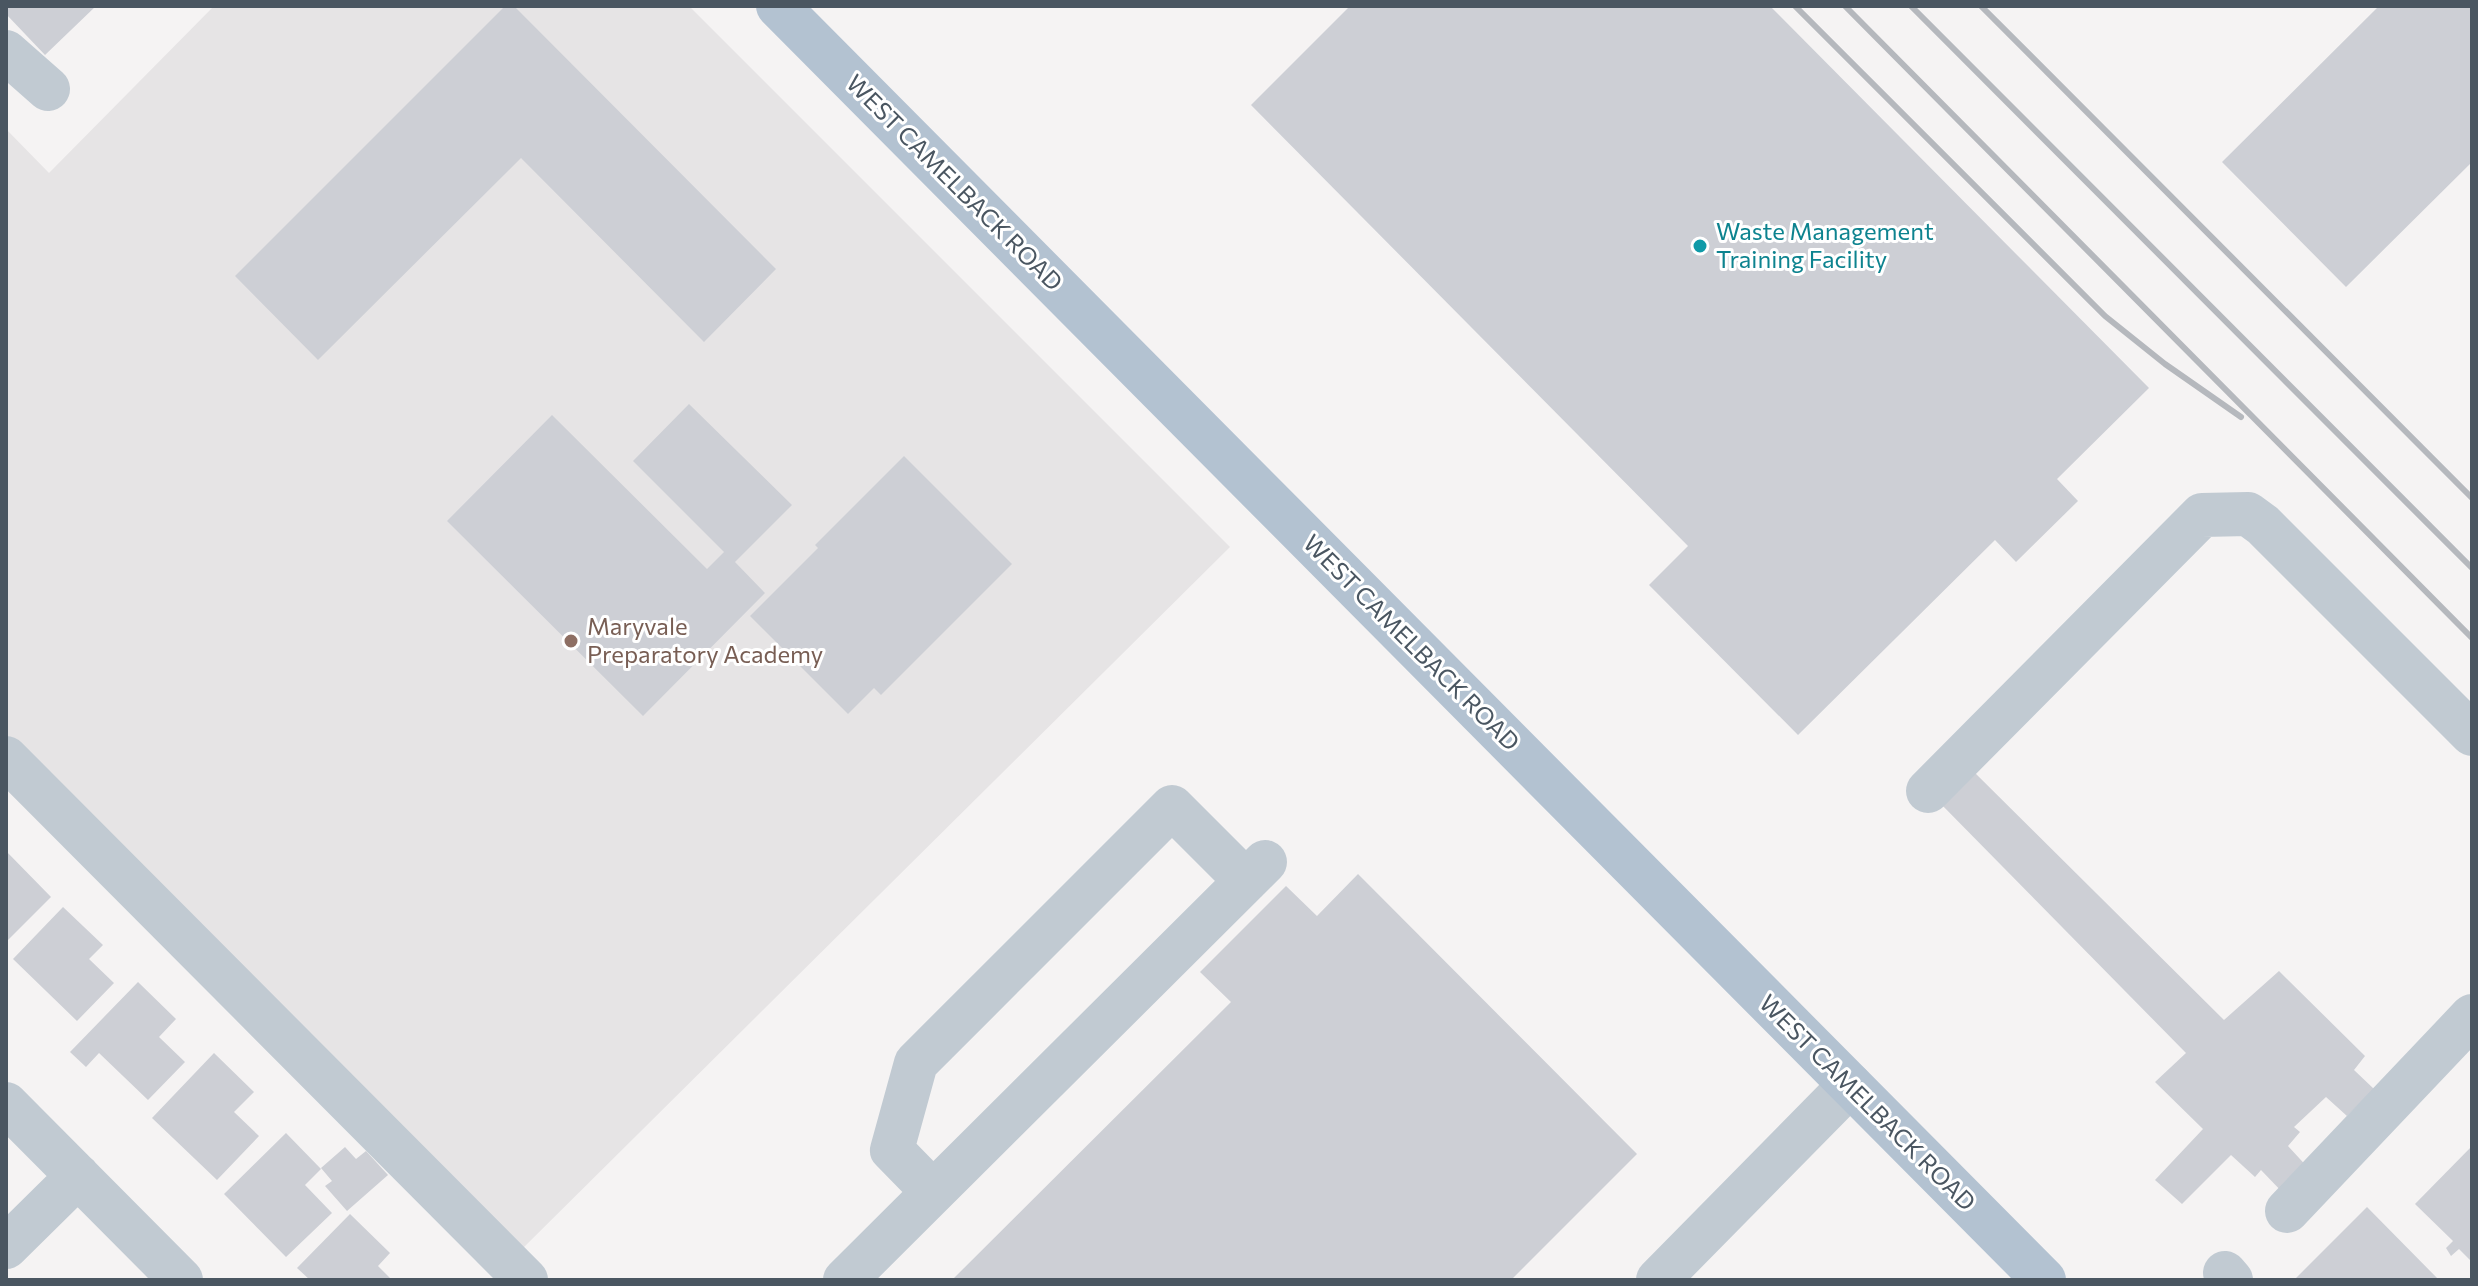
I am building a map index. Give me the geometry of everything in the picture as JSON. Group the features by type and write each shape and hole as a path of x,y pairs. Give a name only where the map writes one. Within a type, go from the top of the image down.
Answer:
{"main road":[{"name":"WEST CAMELBACK ROAD","path":"778,6 2044,1280"}],"street":[{"path":"6,52 48,89"},
{"path":"1928,791 2202,515 2248,514 2263,525 2472,734"},
{"path":"6,758 526,1280"},
{"path":"845,1280 1257,871 1172,807 916,1063 892,1150 933,1192"},
{"path":"2287,1211 2472,1016"},
{"path":"1658,1280 1850,1085"},
{"path":"6,1104 181,1280"},
{"path":"6,1247 78,1176"}],"shaded area":[{"name":"Maryvale Preparatory Academy","path":"214,6 689,6 1230,547 520,1251 6,735 6,129 49,173"}],"building":[{"path":"6,6 96,6 45,55 6,14"},
{"path":"505,6 514,6 776,269 704,342 521,158 318,360 235,276"},
{"name":"Waste Management Training Facility","path":"1350,6 1770,6 2149,388 2057,479 2078,501 2016,562 1995,540 1798,735 1649,585 1688,546 1251,105"},
{"path":"2379,6 2472,6 2472,162 2346,287 2222,162"},
{"path":"689,404 792,505 735,562 765,593 643,716 447,521 552,415 707,569 724,552 633,461"},
{"path":"904,456 1012,564 881,695 874,688 848,714 750,616 818,548 815,545"},
{"path":"1972,770 2224,1020 2279,971 2365,1056 2354,1070 2374,1089 2347,1116 2326,1097 2294,1127 2300,1132 2288,1146 2311,1171 2286,1196 2261,1170 2255,1177 2231,1155 2182,1204 2155,1180 2203,1129 2155,1082 2186,1053 1938,801"},
{"path":"6,851 51,897 6,942"},
{"path":"1358,874 1637,1154 1511,1280 952,1280 1231,1002 1200,972 1286,886 1317,916"},
{"path":"63,907 103,945 89,959 114,983 77,1021 13,959"},
{"path":"138,982 176,1019 159,1037 185,1062 148,1100 99,1053 86,1067 70,1052"},
{"path":"214,1053 254,1092 234,1112 259,1136 217,1180 152,1118"},
{"path":"286,1133 321,1169 305,1185 332,1213 286,1257 224,1194"},
{"path":"2472,1146 2472,1262 2459,1249 2451,1256 2446,1248 2453,1241 2415,1204"},
{"path":"345,1147 356,1159 366,1151 388,1175 347,1211 325,1186 332,1181 321,1168"},
{"path":"2367,1207 2439,1280 2294,1280"},
{"path":"350,1214 390,1253 378,1266 392,1280 310,1280 297,1268"}],"railway":[{"path":"1795,6 2105,316 2165,364 2241,417"},
{"path":"1845,6 2472,638"},
{"path":"1911,6 2472,568"},
{"path":"1981,6 2472,498"}],"place":[{"name":"Waste Management Training Facility","path":"1700,246"},
{"name":"Maryvale Preparatory Academy","path":"571,641"}]}
